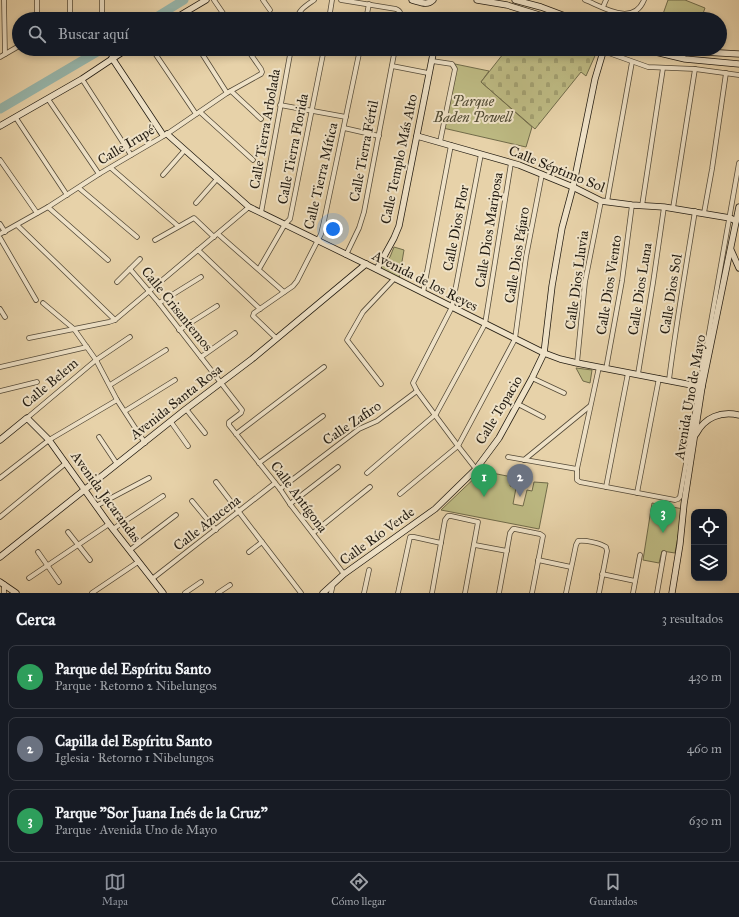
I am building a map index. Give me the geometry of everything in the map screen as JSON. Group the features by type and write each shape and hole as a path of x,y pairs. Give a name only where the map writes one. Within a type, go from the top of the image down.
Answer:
{"street":[{"path":"4,0 4,54"},
{"path":"37,0 37,12"},
{"path":"69,12 70,0"},
{"path":"102,0 102,12"},
{"path":"187,12 206,0"},
{"path":"214,0 222,12"},
{"path":"263,0 270,10"},
{"path":"299,12 305,5 314,0"},
{"path":"330,12 332,0"},
{"path":"341,0 396,9 400,12"},
{"path":"412,0 426,4 433,0"},
{"path":"477,0 507,5 530,12"},
{"path":"515,0 554,12"},
{"path":"585,0 615,12"},
{"path":"603,7 606,0"},
{"path":"632,12 638,10 643,4 644,0"},
{"path":"367,12 369,4"},
{"path":"0,57 12,50"},
{"path":"727,53 739,54"},
{"path":"0,126 82,79 115,56"},
{"path":"157,56 198,113 253,160"},
{"path":"204,56 229,92 261,119"},
{"name":"Calle Irupé","path":"0,234 79,188 262,72 252,56"},
{"name":"Calle Tierra Arbolada","path":"260,213 290,56"},
{"name":"Calle Tierra Florida","path":"259,269 285,224 290,219 323,56"},
{"name":"Calle Tierra Mítica","path":"260,309 297,281 316,240 321,234 359,56"},
{"name":"Calle Tierra Fértil","path":"346,255 359,228 364,212 394,56"},
{"name":"Calle Templo Más Alto","path":"377,269 399,226 428,73 433,56"},
{"name":"Calle Topacio","path":"435,509 476,469 500,438 544,353 552,286 561,235 573,187 595,79 602,56"},
{"path":"616,56 648,67 695,69 739,75"},
{"path":"673,56 686,59 739,64"},
{"name":"Avenida de los Reyes","path":"112,58 165,134 249,208 377,269 394,279 544,353 577,363 701,387"},
{"path":"432,61 452,64 455,68 440,142"},
{"name":"Calle Dios Lluvia","path":"577,363 585,282 604,201 632,62"},
{"path":"392,66 428,73"},
{"path":"642,206 663,68"},
{"path":"673,208 695,69"},
{"path":"704,213 726,73"},
{"path":"82,79 131,155"},
{"path":"48,99 99,174"},
{"path":"280,105 346,117"},
{"path":"16,118 67,195"},
{"path":"344,128 379,136"},
{"name":"Calle Séptimo Sol","path":"417,136 511,162 604,201 695,211 730,218 738,222"},
{"path":"423,293 451,145"},
{"path":"163,175 184,150"},
{"name":"Calle Dios Flor","path":"452,307 481,154"},
{"path":"0,160 37,213"},
{"name":"Calle Dios Mariposa","path":"436,414 484,324 511,162"},
{"path":"599,367 577,469 577,480 580,482 637,493 675,500 678,499 683,491 739,163"},
{"path":"111,168 178,226"},
{"name":"Calle Dios Pájaro","path":"515,339 526,257 542,174"},
{"path":"196,203 217,179"},
{"path":"79,188 137,238"},
{"name":"Calle Dios Viento","path":"606,369 622,281 632,205"},
{"path":"48,207 108,260"},
{"name":"Calle Dios Luna","path":"638,374 664,207"},
{"name":"Avenida Uno de Mayo","path":"672,593 680,544 683,491 694,440 701,387 738,222 739,207"},
{"path":"29,338 115,320 249,208"},
{"name":"Calle Dios Sol","path":"669,380 675,333 695,211"},
{"path":"155,240 194,218 259,269 284,292"},
{"path":"0,224 5,232"},
{"path":"16,225 115,320"},
{"path":"0,238 36,300"},
{"path":"198,250 260,309 254,313 254,318 276,338"},
{"path":"731,250 739,268"},
{"path":"117,282 140,259"},
{"name":"Avenida Santa Rosa","path":"0,557 145,443 366,264"},
{"name":"Calle Crisantemos","path":"130,269 159,303 221,382"},
{"path":"159,303 201,277"},
{"path":"381,384 347,340 363,312 394,279"},
{"path":"43,303 74,329 96,360 117,400 145,443"},
{"path":"179,330 217,306"},
{"path":"452,307 413,383 417,391 436,414 476,469"},
{"path":"0,309 5,317"},
{"path":"201,356 235,333"},
{"name":"Calle Belem","path":"0,440 96,360 130,337"},
{"path":"400,494 458,446 515,339"},
{"path":"0,366 87,347"},
{"path":"110,385 166,350"},
{"path":"236,434 324,367"},
{"path":"606,487 628,373"},
{"path":"532,378 564,393"},
{"path":"637,493 659,378"},
{"path":"125,411 176,380"},
{"path":"0,390 37,382"},
{"name":"Calle Antígona","path":"221,382 242,410 241,413 228,423 344,574"},
{"name":"Calle Zafiro","path":"280,489 359,429 377,421 417,391"},
{"path":"0,478 49,440 117,400"},
{"path":"518,404 542,417"},
{"path":"524,460 590,406"},
{"path":"186,409 205,433"},
{"path":"694,440 700,427 711,418 727,413 739,415"},
{"path":"367,473 436,414"},
{"path":"259,463 323,416"},
{"name":"Avenida Jacarandas","path":"27,418 49,440 85,489 108,524 163,593"},
{"path":"171,422 188,446"},
{"path":"99,437 117,464"},
{"path":"508,457 577,469"},
{"path":"0,517 66,463"},
{"path":"290,504 338,467"},
{"path":"96,506 149,478"},
{"path":"216,482 301,593"},
{"name":"Calle Azucena","path":"152,579 275,483"},
{"path":"313,533 370,488"},
{"path":"113,529 163,496"},
{"path":"192,501 216,530"},
{"name":"Calle Río Verde","path":"323,593 344,574 435,509"},
{"path":"130,550 176,515"},
{"path":"432,593 445,520 448,516 478,522 465,593"},
{"path":"28,578 108,524"},
{"path":"499,593 510,533 515,529 540,534 542,536 532,593"},
{"path":"68,532 90,560"},
{"path":"398,593 410,537 441,543"},
{"path":"566,593 576,545 578,541 583,540 606,547 607,551 599,593"},
{"path":"249,552 262,542"},
{"path":"475,544 507,551"},
{"path":"38,552 59,582"},
{"path":"657,593 664,553"},
{"path":"633,593 640,555"},
{"path":"538,560 571,567"},
{"path":"92,593 138,562"},
{"path":"364,593 369,570"},
{"path":"602,574 635,581"},
{"path":"185,593 201,582"},
{"path":"2,583 4,593"},
{"path":"2,583 16,593"},
{"path":"331,593 333,583"},
{"path":"218,593 230,585"}],"green space":[{"path":"668,0 685,0 705,8 704,12 664,12"},
{"path":"501,56 595,56 586,76 581,72 535,129 481,82"},
{"name":"Parque Baden Powell","path":"455,64 489,71 481,82 532,127 526,147 443,128"},
{"path":"394,247 404,250 399,279 379,269 390,257"},
{"path":"576,368 592,370 590,383 583,381"},
{"path":"482,471 512,477 510,486 516,488 513,504 523,506 527,490 532,491 534,482 548,483 539,529 441,510"},
{"path":"652,503 683,509 675,553 662,551 659,563 643,560"}],"waterway":[{"path":"164,12 184,0"},
{"path":"0,109 90,56"}],"place":[{"name":"Parque del Espíritu Santo","path":"484,497"},
{"name":"Capilla del Espíritu Santo","path":"520,497"},
{"name":"Parque \"Sor Juana Inés de la Cruz\"","path":"663,533"}]}
